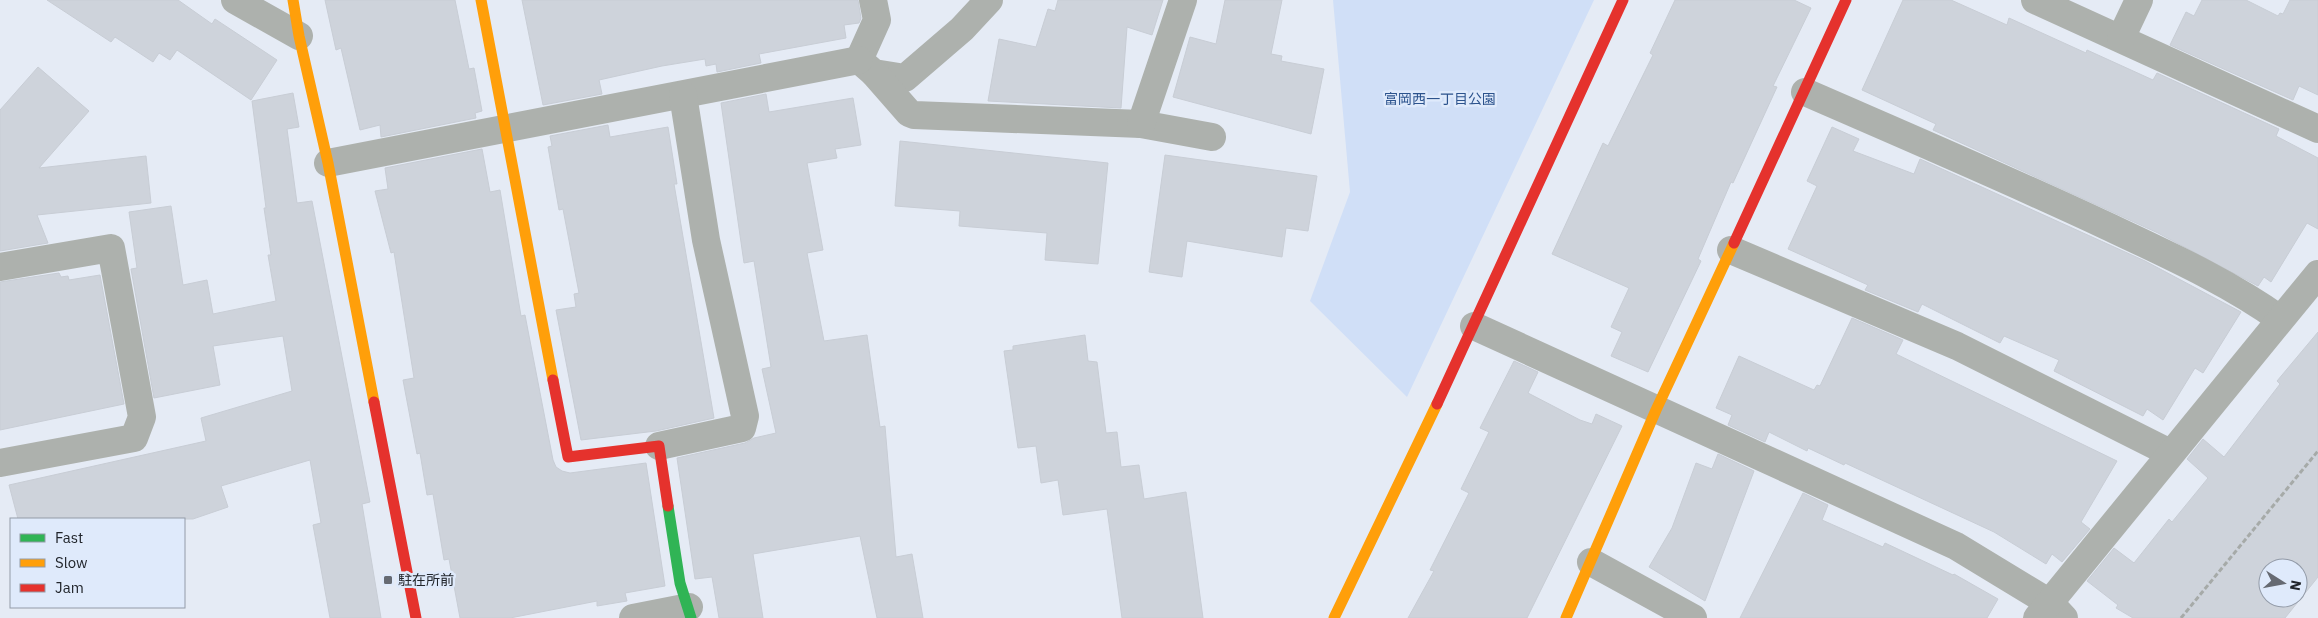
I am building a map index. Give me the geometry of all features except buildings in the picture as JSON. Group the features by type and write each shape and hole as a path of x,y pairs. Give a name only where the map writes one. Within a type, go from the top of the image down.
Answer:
{"street":[{"path":"235,0 299,36"},
{"path":"293,0 299,36 328,163 416,618"},
{"path":"481,0 568,457 659,446 742,428 745,416 706,240 683,95"},
{"path":"867,66 877,20 873,0"},
{"path":"328,163 683,95 867,66 905,78 962,29 989,0"},
{"path":"1141,124 1182,0"},
{"path":"1334,618 1474,326 1623,0"},
{"path":"1566,618 1656,410 1846,0"},
{"path":"2035,0 2318,129"},
{"path":"2121,38 2139,0"},
{"path":"867,66 909,113 914,115 1141,124 1212,137"},
{"path":"1805,92 2038,194 2166,254 2255,301 2280,319"},
{"path":"0,267 111,248 142,417 134,438 0,464"},
{"path":"1731,250 1957,346 2170,453"},
{"path":"1474,326 1956,546 2050,613 2170,453 2318,274"},
{"path":"633,618 690,612 680,583 659,446"},
{"path":"1591,562 1694,618"}],"path":[{"path":"2181,618 2318,450"}],"green space":[{"name":"富岡西一丁目公園","path":"1333,0 1594,0 1407,397 1310,301 1350,192"}],"traffic: fast":[{"path":"668,506 680,583 691,618"}],"traffic: slow":[{"path":"293,0 299,36 328,163 374,402"},
{"path":"481,0 553,380"},
{"path":"1566,618 1656,410 1734,243"},
{"path":"1334,618 1437,404"}],"traffic: jam":[{"path":"1437,404 1623,0"},
{"path":"1734,243 1846,0"},
{"path":"553,380 568,457 659,446 668,506"},
{"path":"374,402 416,618"}],"place":[{"name":"駐在所前","path":"388,580"}]}
